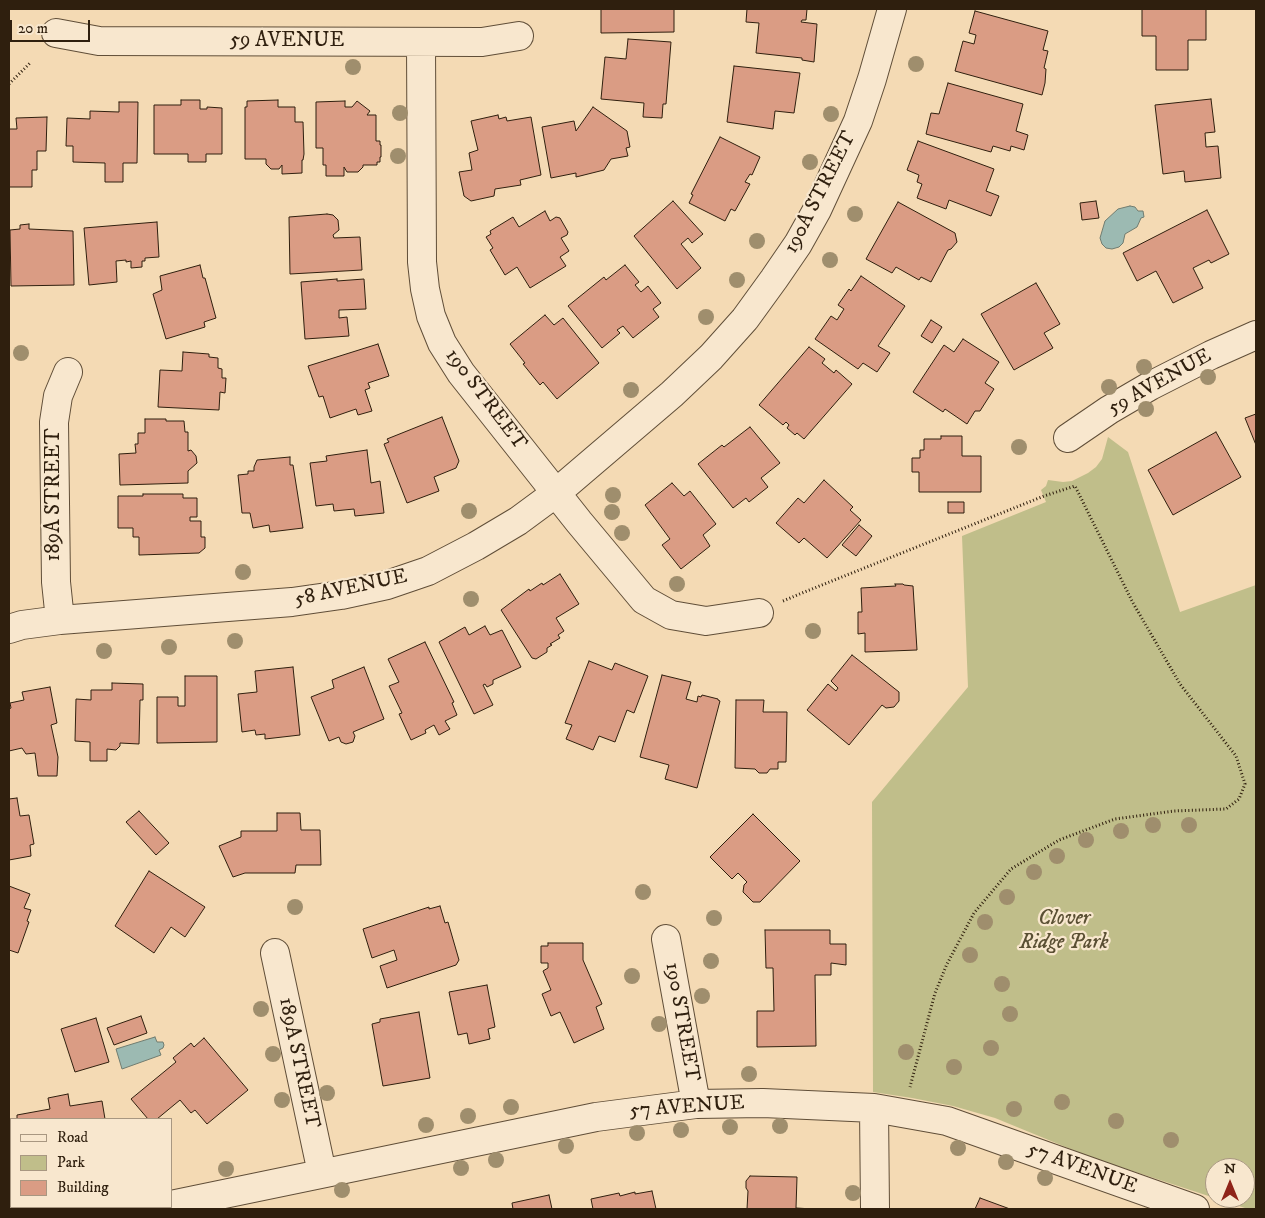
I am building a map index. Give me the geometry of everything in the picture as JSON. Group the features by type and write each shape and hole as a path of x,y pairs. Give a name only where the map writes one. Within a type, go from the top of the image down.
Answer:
{"street":[{"name":"190A STREET","path":"711,357 745,319 774,279 798,244 817,210 858,121 892,9"},
{"name":"59 AVENUE","path":"56,33 99,41 482,42 519,36"},
{"name":"190 STREET","path":"421,42 422,262 431,316 442,342 462,373 618,571 644,600 671,615 706,621 759,613"},
{"name":"59 AVENUE","path":"1068,438 1109,410 1150,386 1256,335"},
{"name":"58 AVENUE","path":"9,629 22,625 60,620 292,602 387,586 428,571 518,521 556,493 672,394 711,357"},
{"name":"189A STREET","path":"60,620 56,582 54,422 58,396 68,372"},
{"name":"190 STREET","path":"666,939 696,1104"},
{"name":"189A STREET","path":"275,953 322,1173"},
{"name":"57 AVENUE","path":"172,1205 596,1117 696,1104 763,1102 874,1108 947,1121 1195,1209"},
{"path":"874,1108 875,1209"}],"path":[{"path":"9,84 30,63"},
{"path":"759,613 810,589 1075,486 1133,603 1180,684 1236,756 1244,784 1239,799 1226,809 1174,811 1115,820 1059,840 1011,869 974,913 947,964 932,1001 908,1093"}],"green space":[{"name":"Clover Ridge Park","path":"1108,437 1128,452 1180,612 1256,585 1256,1209 1245,1208 1255,1208 1255,1158 1205,1158 1205,1195 1090,1157 995,1118 953,1106 873,1092 872,802 968,687 962,536 1046,502 1041,490 1046,486 1048,480 1072,481 1096,467 1102,459"}],"water":[{"path":"1130,206 1135,207 1138,211 1143,211 1144,217 1141,218 1137,227 1125,234 1123,243 1119,247 1106,248 1100,238 1105,221 1118,209"},
{"path":"155,1037 157,1042 163,1042 164,1045 159,1050 161,1055 122,1069 116,1049"}],"building":[{"path":"601,9 674,9 674,32 601,33"},
{"path":"747,9 807,9 806,20 801,22 817,24 814,62 802,60 802,58 756,53 759,23 746,22"},
{"path":"1142,9 1206,9 1206,40 1188,40 1188,70 1156,70 1156,36 1142,36"},
{"path":"975,11 1048,31 1043,50 1048,51 1044,68 1046,69 1045,83 1042,95 955,71 963,41 974,44 976,35 969,33"},
{"path":"628,39 671,42 666,104 663,104 662,118 643,117 644,103 601,99 605,57 626,59"},
{"path":"734,66 800,73 794,113 775,111 773,129 727,122"},
{"path":"948,83 1023,104 1016,131 1028,135 1024,150 1011,146 1010,151 993,146 991,152 926,134 931,113 939,114"},
{"path":"1211,99 1215,132 1205,133 1206,147 1218,146 1221,178 1185,182 1184,171 1163,174 1155,105"},
{"path":"181,100 200,100 200,109 207,109 207,107 222,108 222,154 206,154 206,162 188,162 188,154 154,154 154,105 181,105"},
{"path":"278,100 278,107 295,107 295,122 303,122 304,154 302,173 282,174 282,165 279,169 271,169 266,164 266,159 245,159 245,107 247,107 247,101"},
{"path":"345,101 345,107 352,107 357,101 370,111 367,115 376,115 376,141 380,141 381,145 380,162 377,162 377,165 363,165 358,172 347,172 344,167 344,176 326,176 326,165 323,165 323,148 316,148 316,102"},
{"path":"119,102 138,102 137,163 123,163 123,182 105,182 105,163 73,162 73,146 66,146 67,118 90,119 90,111 119,112"},
{"path":"593,107 627,131 630,147 626,148 628,156 611,159 604,170 576,177 576,173 551,178 542,127 574,121 576,131"},
{"path":"498,115 499,119 506,117 507,121 531,117 541,175 520,180 521,185 495,189 494,196 471,201 464,196 459,172 472,170 469,153 478,150 471,121"},
{"path":"47,117 46,151 37,151 37,170 32,170 32,187 9,187 9,129 17,129 16,118"},
{"path":"720,137 760,157 752,175 750,174 745,182 750,184 735,211 731,209 725,221 689,203 693,195 691,194"},
{"path":"918,141 994,169 986,191 999,196 991,216 949,200 946,209 917,198 922,184 917,182 919,175 907,170"},
{"path":"673,201 703,234 692,243 688,238 681,244 701,268 677,289 634,236"},
{"path":"1096,201 1099,218 1082,220 1080,203"},
{"path":"898,202 955,233 957,242 948,250 931,282 921,277 919,280 896,267 892,273 866,259"},
{"path":"1207,210 1229,254 1211,263 1209,260 1193,268 1203,288 1173,303 1156,271 1137,281 1123,253"},
{"path":"545,211 550,221 556,217 560,218 568,232 567,235 561,238 569,251 560,257 566,266 530,288 517,267 505,275 490,250 493,248 486,237 491,234 490,231 513,217 519,227"},
{"path":"333,215 338,220 339,230 333,235 334,238 360,237 362,270 290,274 289,217"},
{"path":"157,222 159,257 145,258 145,261 142,261 142,267 131,268 131,261 116,261 117,282 89,285 84,228"},
{"path":"29,224 29,229 73,231 74,285 11,286 10,230 20,229 20,225"},
{"path":"200,265 216,318 204,322 205,327 166,339 153,294 162,290 160,276"},
{"path":"625,265 639,282 635,285 641,292 648,286 661,303 653,309 659,317 633,338 623,326 617,330 620,333 602,348 568,306 604,277 606,280"},
{"path":"861,276 905,306 878,346 890,353 877,372 863,363 858,369 815,339 831,316 837,320 844,309 838,305"},
{"path":"337,279 337,281 364,279 366,309 339,310 339,318 347,317 349,336 305,339 301,282"},
{"path":"1036,283 1060,324 1044,333 1053,348 1014,370 981,314"},
{"path":"545,315 554,325 563,318 599,363 557,399 543,382 540,385 510,344"},
{"path":"931,320 942,327 932,343 921,336"},
{"path":"963,339 999,362 985,383 994,389 980,411 975,411 967,424 945,409 943,412 913,392 944,345 954,352"},
{"path":"378,344 389,376 368,383 370,388 365,390 372,411 358,415 356,409 330,418 323,396 319,397 308,366"},
{"path":"809,347 825,359 822,363 834,373 836,370 852,384 804,439 797,433 795,435 787,428 789,425 786,422 783,425 759,405"},
{"path":"183,352 209,354 209,357 218,358 218,368 222,369 222,378 226,378 225,393 220,392 219,410 158,407 160,370 182,371"},
{"path":"1256,414 1256,445 1245,418"},
{"path":"442,417 459,461 456,468 434,477 439,491 407,503 384,444 389,442 387,439"},
{"path":"145,419 184,421 185,432 188,432 188,451 191,450 196,456 197,463 188,471 188,483 120,485 119,454 136,453 135,444 138,444 138,433 145,433"},
{"path":"750,427 780,463 761,478 768,487 749,502 746,498 733,508 698,464 722,445 724,447"},
{"path":"1216,432 1241,477 1173,515 1148,470"},
{"path":"941,436 962,436 962,456 981,456 981,492 919,492 919,472 912,472 912,458 920,458 920,450 924,450 924,439 941,439"},
{"path":"367,450 371,483 380,481 384,513 355,516 354,509 334,511 333,504 316,506 310,463 327,461 326,456"},
{"path":"290,457 290,465 293,465 303,528 270,532 269,525 253,528 250,513 242,513 238,475 254,471 257,460"},
{"path":"824,480 853,507 850,510 861,520 827,558 804,538 799,543 776,523 798,498 804,503"},
{"path":"672,483 684,496 690,491 716,524 703,535 710,546 681,569 662,545 670,539 645,505"},
{"path":"143,494 183,494 183,498 197,498 197,517 190,517 190,521 201,521 201,537 205,537 205,548 199,553 139,555 139,537 133,537 133,528 118,528 118,496 143,496"},
{"path":"948,502 964,502 964,513 948,513"},
{"path":"859,525 872,536 856,556 842,545"},
{"path":"560,574 579,604 556,618 564,631 558,635 560,638 550,644 552,645 547,648 547,652 536,659 532,658 501,610 529,589 530,591 542,583 543,585"},
{"path":"895,584 913,586 917,650 865,652 865,633 858,634 858,612 862,612 861,588 896,586"},
{"path":"485,626 490,635 502,630 521,667 493,680 493,684 487,687 485,684 483,685 493,705 474,714 439,642 465,627 469,635"},
{"path":"425,642 454,702 452,703 457,715 445,721 450,729 439,735 434,725 425,730 426,733 411,740 399,714 402,713 389,686 399,682 388,659"},
{"path":"852,655 899,692 899,701 894,707 886,708 882,705 849,745 807,710 828,684 836,691 838,688 831,681"},
{"path":"589,661 612,670 615,663 648,676 634,713 627,710 615,742 599,736 593,750 566,739 572,725 565,723"},
{"path":"293,667 300,735 265,739 265,734 256,735 255,730 242,732 238,694 257,692 255,671"},
{"path":"364,667 384,719 353,732 355,736 353,742 346,744 341,742 339,737 329,741 311,697 334,688 332,680"},
{"path":"662,675 691,682 686,699 697,702 698,696 701,697 702,695 720,701 697,788 665,779 669,765 640,757"},
{"path":"185,676 217,676 217,742 157,743 157,697 178,697 178,706 185,706"},
{"path":"112,683 143,684 143,700 140,700 139,744 120,743 116,750 107,749 107,761 90,761 90,742 75,741 76,699 91,700 91,690 112,690"},
{"path":"50,687 57,723 51,725 58,757 57,776 38,776 35,753 26,754 22,748 9,751 9,709 11,708 10,703 24,700 22,692"},
{"path":"736,700 764,700 763,712 787,712 786,762 778,762 778,769 770,769 767,773 759,773 755,769 735,768"},
{"path":"17,798 20,816 29,815 34,844 30,845 31,856 9,860 9,799"},
{"path":"139,811 169,843 156,855 126,822"},
{"path":"277,813 300,813 301,830 320,830 321,865 296,865 295,873 245,873 233,877 219,846 241,837 241,831 277,831"},
{"path":"753,814 800,861 760,902 753,902 743,892 744,885 747,882 738,873 732,879 710,857"},
{"path":"149,871 205,907 185,937 171,927 154,953 115,926"},
{"path":"9,886 30,894 24,908 31,910 27,921 29,922 18,953 9,950"},
{"path":"440,906 445,923 448,922 459,960 456,965 387,988 380,966 397,960 394,950 372,958 363,929 429,907 429,909"},
{"path":"765,930 830,930 830,944 846,944 846,965 831,963 831,975 815,975 816,1046 757,1047 757,1011 774,1011 773,968 766,968"},
{"path":"548,943 583,943 583,960 602,1004 596,1007 604,1029 574,1043 560,1012 551,1016 542,994 551,990 543,971 548,968 548,963 541,963 541,946 548,946"},
{"path":"487,985 495,1027 488,1029 490,1039 469,1044 467,1033 458,1035 449,992"},
{"path":"419,1012 430,1078 383,1086 372,1024 380,1022 380,1019"},
{"path":"141,1016 147,1033 114,1045 107,1028"},
{"path":"96,1018 109,1062 75,1072 61,1029"},
{"path":"204,1038 248,1090 207,1124 195,1110 191,1113 180,1100 158,1118 147,1118 131,1099 176,1062 173,1058 191,1043 194,1047"},
{"path":"68,1094 70,1106 102,1101 105,1118 17,1118 17,1115 50,1109 48,1098"},
{"path":"10,1120 10,1156 9,1150"},
{"path":"750,1176 797,1177 796,1208 813,1209 747,1209 748,1191 746,1181"},
{"path":"652,1191 656,1209 593,1209 591,1199 619,1193 620,1196 635,1192 635,1194"},
{"path":"549,1195 552,1209 513,1209 512,1203"},
{"path":"980,1198 1010,1209 975,1209"}]}
